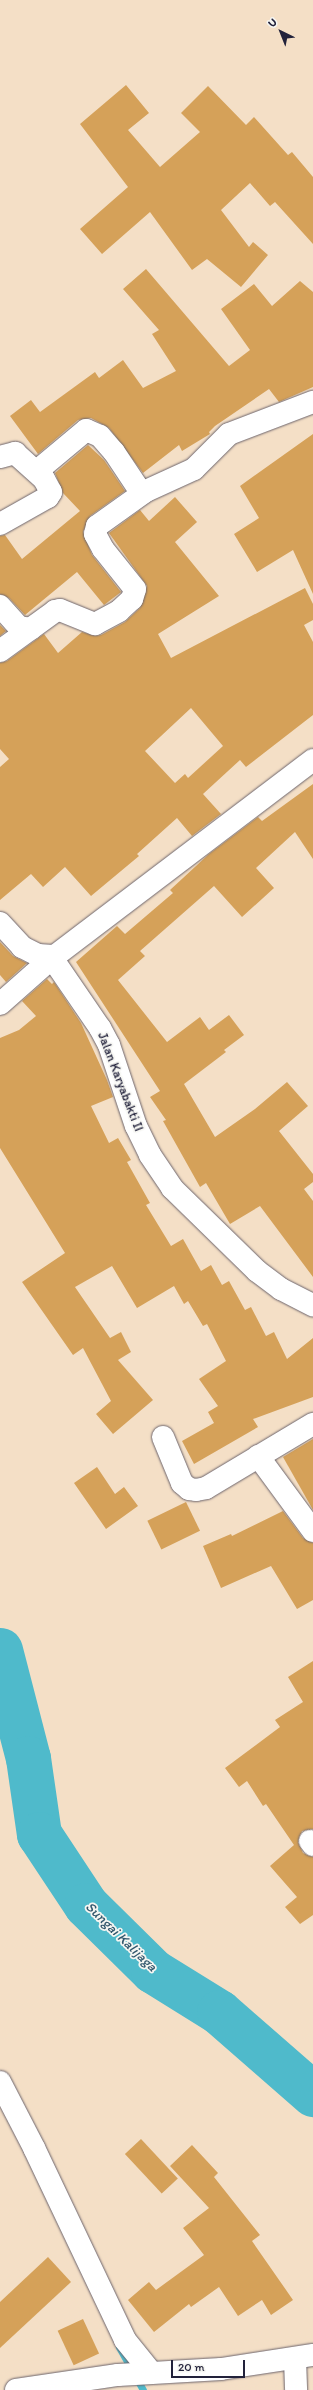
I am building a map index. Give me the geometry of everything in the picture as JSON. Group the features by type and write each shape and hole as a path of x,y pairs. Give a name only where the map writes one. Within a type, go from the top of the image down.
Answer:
{"street":[{"path":"0,651 32,629 54,611 60,610 95,624 118,611 132,599 135,589 103,549 95,530 142,494 194,469 228,434 313,402"},
{"path":"37,471 86,430 100,436 114,452 142,494"},
{"path":"0,457 15,453 37,471 51,492 48,497 0,524"},
{"path":"0,606 19,627 32,629"},
{"path":"0,1004 53,957 313,760"},
{"path":"0,923 22,947 38,955 53,957"},
{"name":"Jalan Karyabakti II","path":"53,957 100,1028 109,1045 136,1126 150,1155 172,1188 257,1271 281,1289 313,1305"},
{"path":"163,1437 173,1465 182,1483 189,1489 206,1488 313,1424"},
{"path":"258,1456 313,1531"},
{"path":"0,2082 34,2148 125,2340 134,2377"},
{"path":"16,2390 221,2369 304,2357 296,2390"}],"building":[{"path":"126,85 149,113 128,130 160,167 200,132 181,113 208,86 246,125 254,117 288,155 292,152 313,177 313,244 275,202 270,206 250,183 221,210 249,247 253,242 268,255 241,287 207,259 192,270 150,212 102,254 80,229 128,187 80,124"},
{"path":"146,269 229,366 250,350 221,309 254,284 272,306 300,281 313,292 313,387 279,402 269,389 215,426 209,432 210,434 182,451 179,445 143,473 109,428 91,418 78,420 38,454 10,416 31,400 40,412 95,372 99,378 123,360 143,388 176,371 152,334 159,330 123,289"},
{"path":"313,434 313,594 293,550 257,572 234,534 259,518 240,486"},
{"path":"88,445 104,460 125,491 90,516 83,532 92,555 121,592 104,605 77,572 25,615 9,598 0,594 0,536 5,535 22,559 80,511 63,493 55,473"},
{"path":"175,497 197,522 175,542 219,596 158,634 171,658 305,588 313,604 313,620 304,625 313,642 313,715 246,767 240,760 203,794 221,814 192,836 177,818 137,854 139,856 91,896 65,867 43,887 31,874 0,900 0,767 9,759 0,749 0,663 7,661 44,634 58,653 82,632 95,636 101,635 125,622 140,608 147,586 109,533 140,510 149,521","holes":["191,708 223,746 188,778 185,774 175,783 145,751"]},
{"path":"0,625 6,631 0,636"},
{"path":"313,784 313,859 295,832 256,868 274,888 242,917 214,886 140,951 145,956 118,980 167,1042 200,1017 209,1030 229,1015 244,1035 224,1050 226,1052 184,1084 215,1137 255,1109 287,1082 308,1106 279,1131 313,1174 313,1182 304,1189 313,1201 313,1277 260,1206 230,1224 206,1183 200,1187 163,1121 166,1120 150,1097 160,1091 76,962 117,926 125,934 173,893 170,890 209,854 258,817 262,821"},
{"path":"0,942 13,956 27,963 6,982 0,975"},
{"path":"47,979 52,984 54,982 81,1023 107,1080 113,1097 91,1106 109,1143 118,1138 131,1160 127,1162 150,1203 146,1205 171,1246 183,1239 201,1271 211,1265 222,1285 229,1281 245,1310 251,1307 266,1336 274,1332 287,1359 313,1338 313,1397 253,1419 258,1427 194,1464 182,1441 214,1423 208,1412 218,1406 199,1379 226,1361 207,1324 203,1326 188,1301 184,1304 174,1286 137,1308 112,1266 75,1287 110,1338 121,1332 131,1352 118,1360 153,1400 113,1434 96,1414 111,1401 83,1348 73,1355 22,1282 65,1253 0,1148 0,1038 19,1030 36,1016 22,1001"},
{"path":"313,1439 313,1510 283,1457"},
{"path":"97,1467 115,1494 124,1487 138,1506 106,1529 74,1483"},
{"path":"186,1502 200,1531 161,1550 147,1521"},
{"path":"283,1511 303,1538 313,1543 313,1600 297,1609 271,1566 221,1588 203,1546 231,1534 232,1536"},
{"path":"313,1661 313,1829 302,1831 298,1842 303,1853 313,1857 313,1915 300,1924 285,1907 297,1897 270,1866 294,1845 266,1804 263,1806 247,1781 239,1787 225,1768 280,1727 275,1720 303,1702 288,1677"},
{"path":"141,2139 178,2178 162,2193 125,2154"},
{"path":"192,2145 218,2173 214,2177 260,2235 252,2241 293,2300 271,2315 262,2300 238,2316 219,2287 191,2307 189,2304 154,2332 128,2300 149,2282 156,2290 204,2255 183,2228 209,2208 170,2166"},
{"path":"48,2257 71,2282 0,2348 0,2302"},
{"path":"83,2319 99,2353 74,2365 58,2331"}],"waterway":[{"name":"Sungai Kalijaga","path":"0,1650 28,1758 39,1834 86,1905 153,1971 219,2012 313,2094"},
{"path":"119,2347 143,2390"}]}
